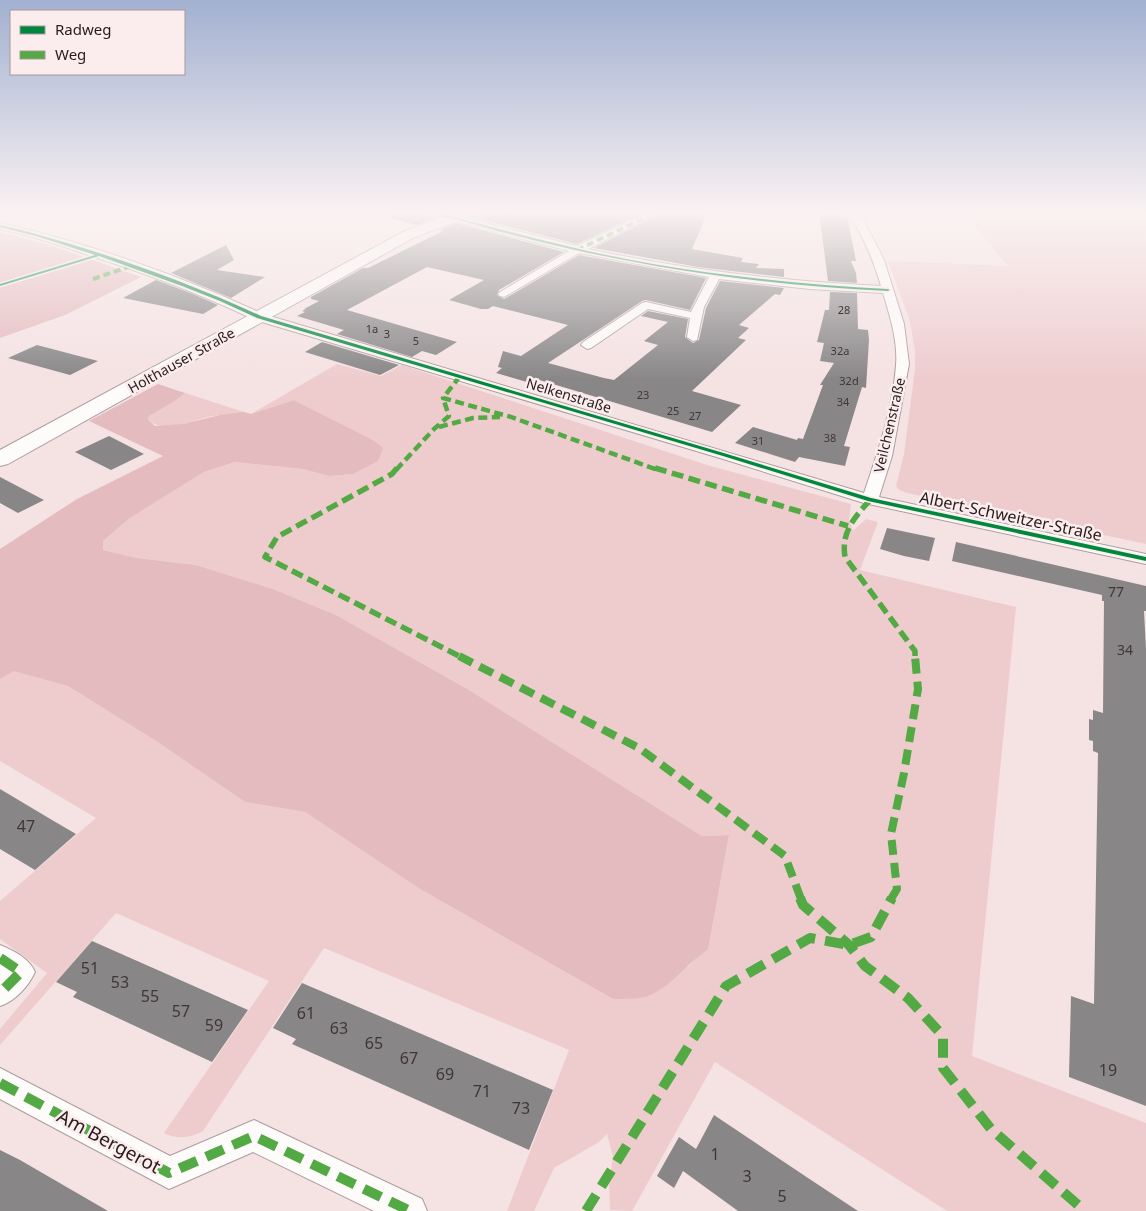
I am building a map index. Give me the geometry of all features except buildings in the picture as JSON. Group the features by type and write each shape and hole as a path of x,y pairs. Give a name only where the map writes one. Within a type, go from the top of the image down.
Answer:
{"street":[{"name":"Nelkenstraße","path":"135,268 198,290 259,317 870,500"},
{"name":"Holthauser Straße","path":"0,459 349,268"},
{"path":"504,294 548,268"},
{"path":"678,268 716,274 820,286 888,290"},
{"name":"Veilchenstraße","path":"870,500 892,422 903,364 898,324 881,268"},
{"path":"693,337 695,316 716,274"},
{"path":"587,345 646,305 695,316"},
{"name":"Albert-Schweitzer-Straße","path":"870,500 1146,559"},
{"path":"0,958 21,972 0,993"},
{"name":"Am Bergerot","path":"0,1083 170,1173 254,1136 410,1211"}],"shaded area":[{"path":"0,268 114,268 141,277 65,315 0,338"},
{"path":"890,268 1146,268 1146,544 899,490 896,486 904,454 915,369 915,351 910,321"},
{"path":"337,364 381,376 402,365 707,465 851,504 849,520 853,531 866,519 878,522 860,570 1016,607 972,1056 1146,1123 1146,1211 947,1211 715,1062 632,1211 610,1210 609,1183 613,1157 607,1134 599,1142 554,1168 534,1211 507,1211 569,1050 324,948 203,1131 184,1137 174,1137 164,1133 269,981 116,913 0,1045 0,1029 47,973 0,939 0,901 96,818 0,761 0,679 14,670 68,686 156,741 245,802 305,812 420,889 613,999 689,966 697,957 708,950 729,835 702,836 469,690 336,615 273,589 196,565 137,558 103,550 103,541 130,518 204,472 235,462 303,469 329,476 353,474 373,440 294,400 251,414"},
{"path":"158,384 185,393 149,416 148,420 155,426 183,424 220,415 244,412 251,414 294,400 373,440 383,448 378,461 353,474 329,476 303,469 235,462 204,472 130,518 103,541 103,550 137,558 196,565 273,589 336,615 469,690 702,836 729,835 708,950 671,982 655,993 641,998 613,999 420,889 305,812 245,802 156,741 68,686 14,671 0,679 0,549 77,499 163,456 89,421"},
{"path":"185,393 244,412 213,416 171,426 155,424 148,420 149,416"}],"marked path":[{"path":"93,279 127,268"},
{"path":"460,376 443,398 511,417 668,473 848,526"},
{"path":"443,398 449,416 434,429 392,474 277,537 265,557 639,748 785,856 803,905 849,945 865,966 908,998 943,1036 943,1068 991,1129 1085,1211"},
{"path":"439,427 473,418 500,417"},
{"path":"586,1211 726,986 810,938 849,945 871,937 897,889 891,834 904,773 918,689 915,651 845,557 843,548 846,532 853,519 870,500"},
{"path":"0,958 21,972 0,993"},
{"path":"0,1083 169,1173 254,1136 410,1211"}],"cycle path":[{"path":"0,285 58,268"},
{"path":"135,268 203,292 259,317 725,455 870,500 1146,559"},
{"path":"668,268 770,282 888,290"}]}
